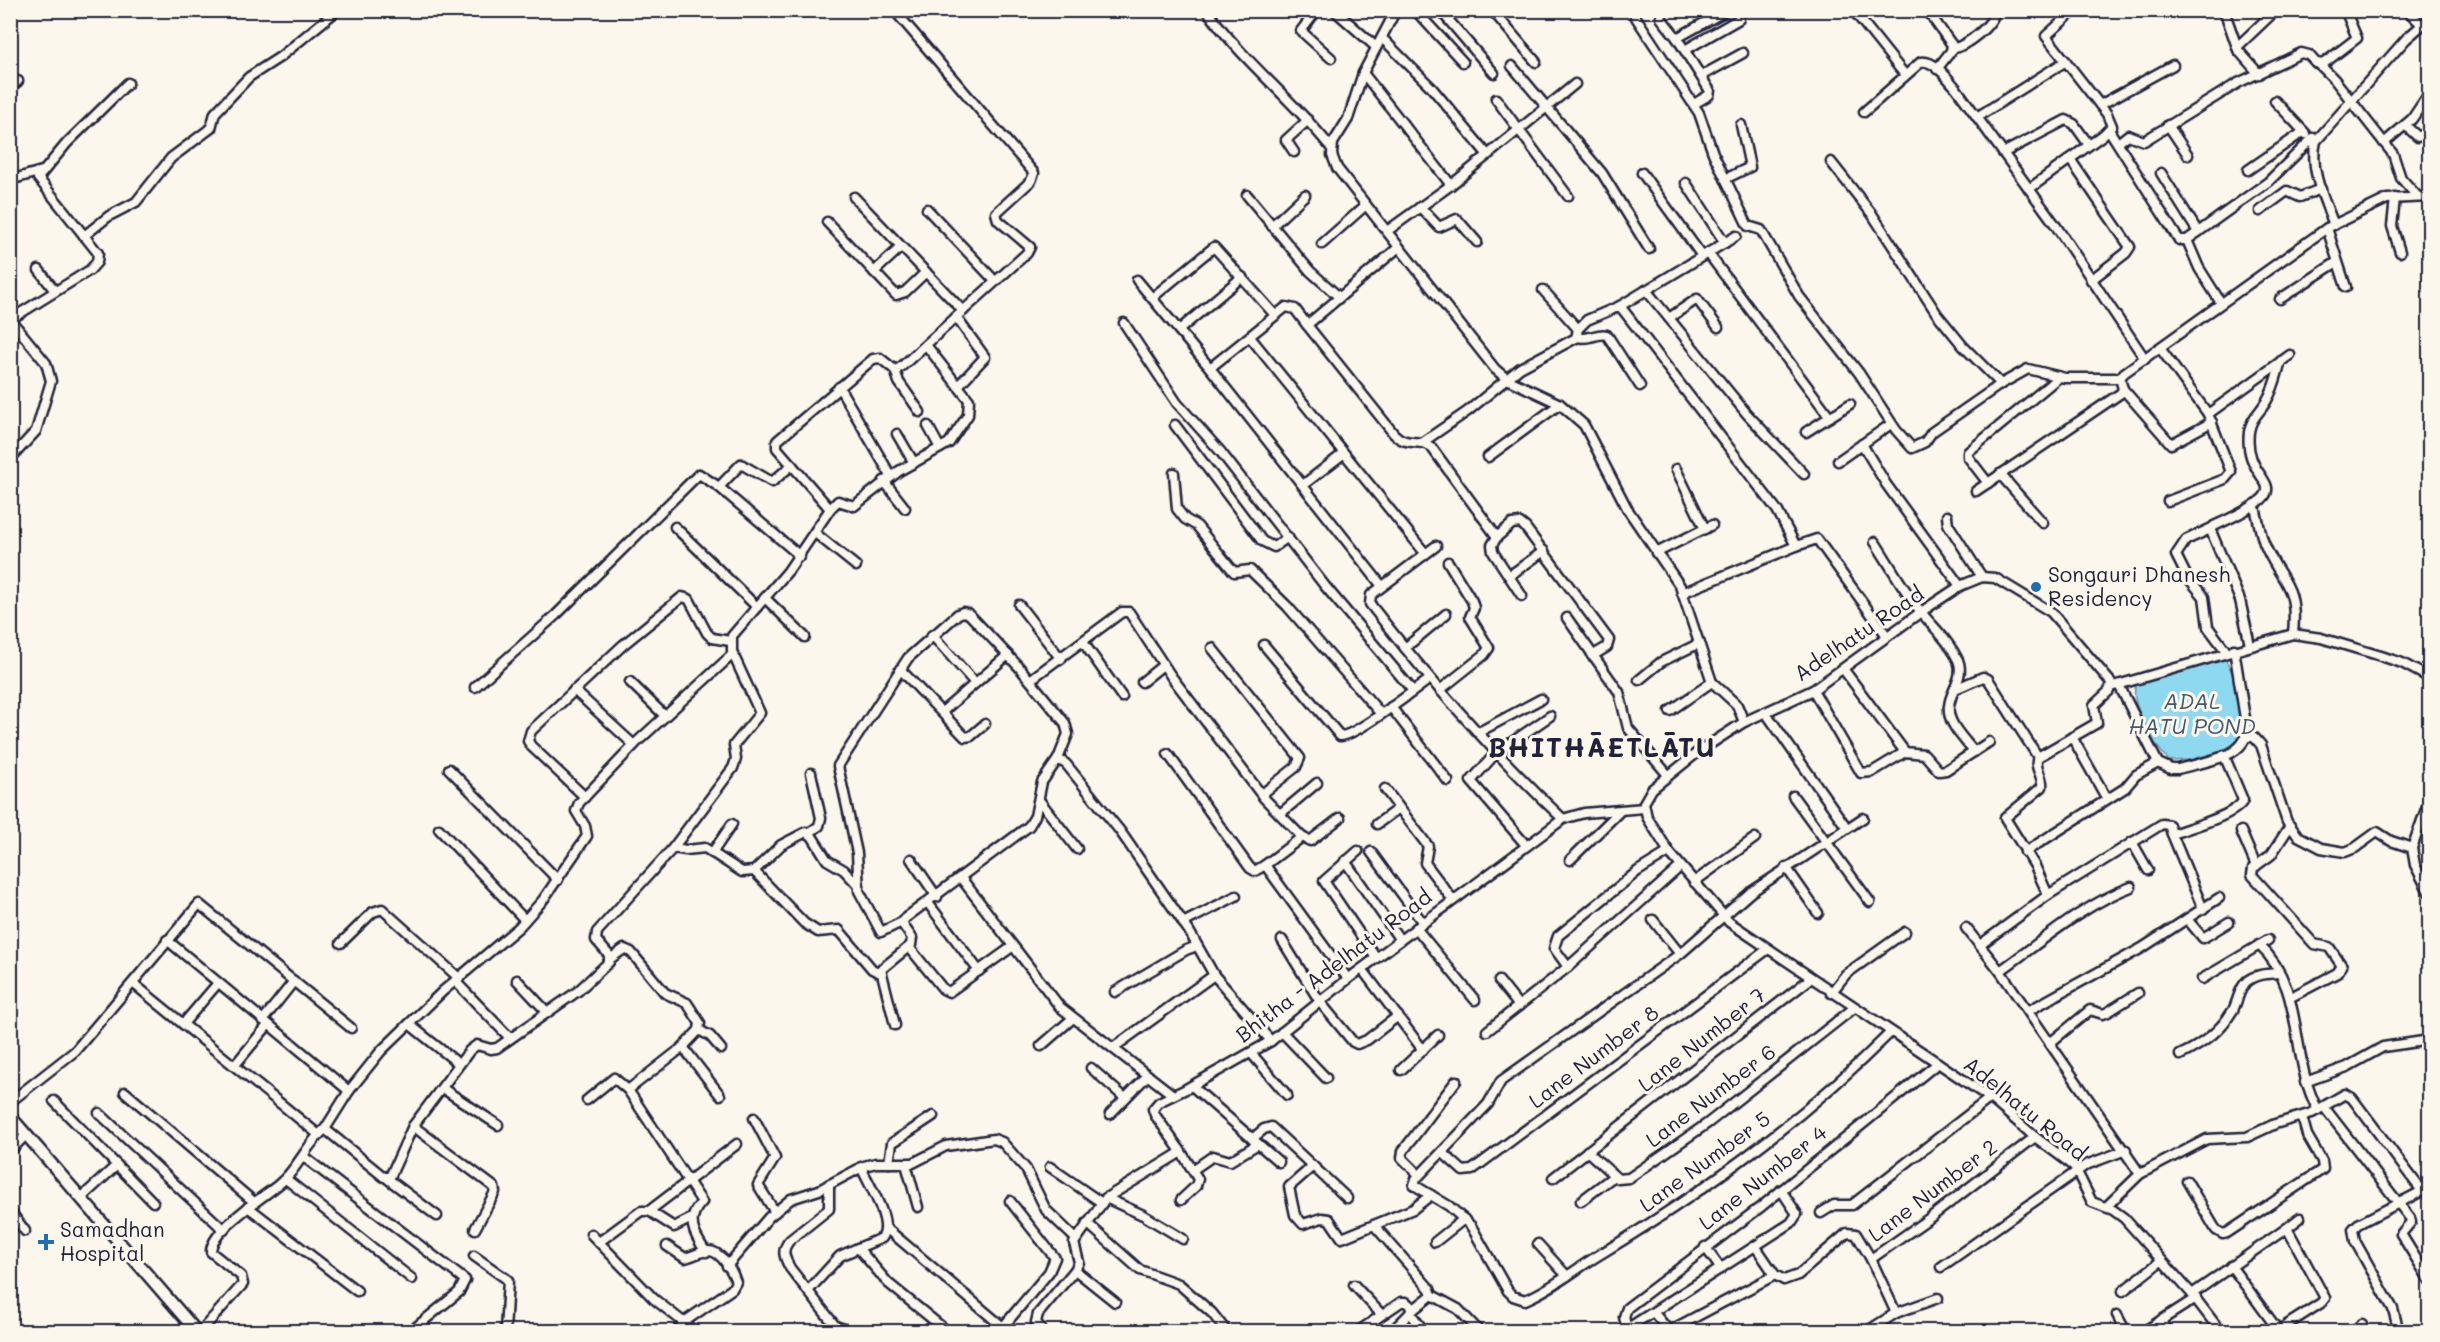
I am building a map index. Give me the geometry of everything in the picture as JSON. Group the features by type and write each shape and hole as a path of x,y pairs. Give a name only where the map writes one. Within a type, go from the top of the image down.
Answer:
{"main road":[{"path":"10,1116 199,1332"},
{"path":"10,1126 189,1332"}],"street":[{"path":"894,10 1034,173 1031,180 996,213 998,220 1030,247 926,345 895,370"},
{"path":"1207,10 1332,149 1337,168 1496,369 1507,379 1560,404 1584,425 1628,510 1682,592 1712,682 1737,705 1744,722"},
{"path":"1317,10 1301,31 1331,58"},
{"path":"1334,10 1376,47"},
{"path":"1414,10 1463,62"},
{"path":"1440,10 1494,73"},
{"path":"1492,10 1536,62"},
{"path":"1663,10 1661,18 1685,50 1710,93 1694,104"},
{"path":"1677,38 1727,10"},
{"path":"1853,10 1905,75"},
{"path":"1927,10 1952,49"},
{"path":"1937,69 1952,49 1963,46 1994,18 1995,10"},
{"path":"2029,189 2109,130 2111,120 2046,36 2075,10"},
{"path":"2224,10 2236,47 2259,74"},
{"path":"2236,47 2276,10"},
{"path":"2319,64 2357,38 2345,10"},
{"path":"2407,10 2421,24"},
{"path":"84,236 109,216 136,202 171,158 211,128 215,113 249,77 280,57 335,12"},
{"path":"1332,149 1348,119 1363,73 1394,13"},
{"path":"1635,16 1694,104 1725,179 1748,226 1761,230 1799,296 1859,373 1892,424 1910,446 1915,448 1932,432 2001,384 2028,369 2059,377 2120,378 2221,303 2331,227 2367,207 2395,198 2430,197"},
{"path":"2109,130 2179,240 2187,240 2268,182 2314,140 2421,24 2430,18"},
{"path":"1685,50 1739,19"},
{"path":"1382,38 1431,87 1487,154"},
{"path":"1701,76 1743,53"},
{"path":"2118,143 2128,135 2144,141 2238,83 2301,53 2309,55 2334,79 2393,154 2401,178 2417,196"},
{"path":"1864,112 1924,61 1937,69 1977,117 2029,189 2145,359"},
{"path":"1977,117 2066,61"},
{"path":"2100,105 2173,65"},
{"path":"1512,66 1608,181 1649,249"},
{"path":"1363,73 1452,184"},
{"path":"10,88 18,81"},
{"path":"10,459 36,431 51,381 46,363 11,319 90,270 97,262 98,253 38,178 42,171 128,83"},
{"path":"1387,231 1452,184 1575,84"},
{"path":"2384,143 2405,125 2430,92"},
{"path":"1496,99 1568,196"},
{"path":"2275,101 2303,132 2314,140"},
{"path":"1294,152 1286,140 1308,120"},
{"path":"2003,153 2066,120 2074,124 2090,145"},
{"path":"1725,179 1750,167 1741,125"},
{"path":"2168,125 2188,155"},
{"path":"2405,125 2418,136 2430,131"},
{"path":"2248,170 2303,132"},
{"path":"2314,140 2320,189 2331,227 2337,262 2346,287"},
{"path":"2070,159 2130,247 2126,254 2091,280"},
{"path":"1831,162 1872,214 1937,314 1963,346 2001,384"},
{"path":"10,180 42,171"},
{"path":"1642,173 1830,417"},
{"path":"2161,173 2198,232"},
{"path":"1686,183 1725,243"},
{"path":"2260,211 2288,191 2300,197 2320,189"},
{"path":"1247,195 1314,276 1339,297"},
{"path":"1272,226 1305,195"},
{"path":"854,197 926,273 959,314 985,357 958,386"},
{"path":"2395,198 2392,226 2400,252"},
{"path":"1322,244 1366,205"},
{"path":"1420,207 1439,227 1458,219 1477,242"},
{"path":"927,209 995,281"},
{"path":"827,222 896,295 905,292 926,273"},
{"path":"1210,368 1275,315 1290,306 1308,325 1394,434 1406,443 1423,442 1468,411 1528,363 1577,333 1587,320 1620,306 1736,236"},
{"path":"2187,240 2199,268 2221,303"},
{"path":"874,272 902,246"},
{"path":"1308,325 1399,247"},
{"path":"1153,297 1215,248 1275,315"},
{"path":"2280,299 2337,262"},
{"path":"39,270 55,291"},
{"path":"1179,330 1242,277"},
{"path":"1137,280 1210,368 1382,586"},
{"path":"1543,290 1577,333 1586,339 1601,334 1607,335 1640,386"},
{"path":"1646,290 1747,414 1804,474"},
{"path":"1669,318 1697,299 1718,327"},
{"path":"1620,306 1777,510 1796,546"},
{"path":"1124,323 1177,403 1220,451 1413,691"},
{"path":"1250,337 1425,553"},
{"path":"730,641 800,556 830,509 838,501 854,506 888,479 940,448 956,435 970,410 969,400 926,345"},
{"path":"2160,348 2210,418 2230,467 2229,475 2168,501"},
{"path":"2120,378 2123,389 2171,444 2210,418 2290,355"},
{"path":"830,509 777,448 777,441 876,358 895,370 920,412"},
{"path":"1947,516 1948,524 1982,577 1995,578 2051,612 2078,640 2115,684 2158,763 2175,770 2239,750 2247,737 2230,650 2208,627 2204,597 2186,574 2176,555 2186,540 2255,507 2267,493 2269,487 2252,455 2249,430 2254,417 2268,400 2281,361"},
{"path":"1988,483 1968,457 1968,452 2059,377"},
{"path":"839,387 905,508"},
{"path":"1976,490 2123,389"},
{"path":"1488,458 1560,404"},
{"path":"1806,432 1850,404"},
{"path":"1838,460 1892,424"},
{"path":"1175,425 1262,541 1274,548 1288,537"},
{"path":"928,426 940,448"},
{"path":"897,434 914,462"},
{"path":"1423,442 1432,448 1497,537"},
{"path":"1862,444 1886,484 1960,586"},
{"path":"1303,485 1343,454"},
{"path":"719,487 741,464 772,482 792,465"},
{"path":"1656,553 1709,527 1676,469"},
{"path":"1174,473 1177,509 1185,519 1197,526 1234,572 1250,570 1287,606 1381,714"},
{"path":"2000,474 2043,523"},
{"path":"475,687 556,615 696,476 702,475 719,487 800,556"},
{"path":"2255,507 2264,542 2283,573 2294,599 2293,634"},
{"path":"1522,596 1491,548 1497,537 1512,524 1520,523 1544,551 1609,640 1607,647 1592,656"},
{"path":"675,526 757,607"},
{"path":"2212,528 2211,534 2240,600 2250,645"},
{"path":"815,533 856,566"},
{"path":"1682,592 1817,539 1887,636"},
{"path":"1875,542 1921,612 1940,633 1958,661 1960,671 1949,705 1951,720 1974,752"},
{"path":"1436,546 1382,586 1369,600 1430,679 1496,753 1563,819"},
{"path":"1509,576 1544,551"},
{"path":"1440,690 1484,656 1489,648 1470,617 1474,608 1472,601 1448,562"},
{"name":"Adelhatu Road","path":"1982,577 1960,586 1921,612 1844,670 1813,690 1744,722 1668,775 1652,789 1644,803 1644,808 1669,852 1722,915 1810,979 1990,1098 2078,1171 2092,1202 2124,1218 2194,1296 2221,1332"},
{"path":"585,797 528,741 531,731 574,690 682,597 689,599 712,638 730,641"},
{"path":"765,598 805,637"},
{"path":"1019,605 1061,659"},
{"path":"1030,680 1126,611 1132,615 1163,665 1262,794 1302,837 1309,842 1340,818"},
{"path":"966,612 1008,655 1068,729 1058,759 1042,782 1035,816 1029,826 937,897 902,922 885,932 880,931 863,901 859,886 855,843 838,766 900,669 932,635 958,614 966,612"},
{"path":"1405,648 1446,615"},
{"path":"1567,618 1619,692 1628,728 1668,775"},
{"path":"2048,895 2005,818 2042,787 2036,764 2038,757 2097,723 2093,707 2115,684 2293,634 2321,638 2381,656 2402,663 2430,678"},
{"path":"932,635 975,683"},
{"path":"610,959 596,940 597,932 673,848 733,768 736,759 734,746 760,713 733,654 730,641"},
{"path":"1083,642 1122,697"},
{"path":"1639,680 1661,662 1700,643"},
{"path":"1264,645 1340,736 1345,736 1381,714 1430,679"},
{"path":"1212,648 1300,758 1296,766 1262,794"},
{"path":"199,1332 243,1284 242,1276 211,1252 212,1245 251,1204 286,1179 322,1132 349,1091 381,1051 525,920 558,879 587,836 585,826 576,811 585,797 634,745 733,654"},
{"path":"942,712 1008,655"},
{"path":"1142,682 1163,665"},
{"path":"900,669 965,737 971,736 985,724"},
{"path":"1844,670 1905,752"},
{"path":"1956,689 1983,677 1988,679 2038,757"},
{"path":"630,682 665,716"},
{"path":"1670,711 1712,682"},
{"path":"574,690 634,745"},
{"path":"1813,690 1861,773 1872,772 1905,752 1921,752 1942,772 1989,742"},
{"path":"1479,732 1541,699"},
{"path":"1391,707 1448,781"},
{"path":"1766,713 1847,828"},
{"path":"1525,844 1471,781 1496,753 1550,716"},
{"path":"2072,737 2107,799"},
{"path":"2247,737 2254,737 2261,745 2290,826 2298,836 2333,852 2355,848 2377,832 2391,841 2412,848"},
{"path":"1168,754 1250,868 1255,871 1302,837"},
{"path":"2172,834 2233,812 2242,804 2243,800 2224,755"},
{"path":"1058,759 1066,764 1120,831 1183,923 1214,975 1271,1041"},
{"path":"2025,852 2125,788 2136,775 2158,763"},
{"path":"449,769 558,879"},
{"path":"749,872 788,841 809,833 819,826 821,818 811,772"},
{"path":"1280,814 1317,783"},
{"path":"1385,789 1428,846 1425,863 1453,900"},
{"path":"1792,796 1870,902"},
{"path":"2430,798 2412,848 2415,865 2430,894"},
{"path":"1039,800 1077,849"},
{"path":"1377,824 1399,808"},
{"name":"Bhitha - Adelhatu Road","path":"1180,1150 1154,1109 1158,1102 1192,1086 1271,1041 1348,979 1525,844 1563,819 1584,813 1619,812 1644,808"},
{"path":"1570,860 1619,812"},
{"path":"1435,1242 1464,1219 1414,1185 1419,1175 1488,1104 1501,1082 1680,954 1722,915 1786,867 1863,818"},
{"path":"712,853 732,824"},
{"path":"1980,945 2048,895 2162,824 2169,825 2203,909"},
{"path":"2290,826 2271,855 2256,866 2251,872 2252,875 2314,944 2329,947 2342,963 2337,973 2291,997"},
{"path":"439,829 525,920"},
{"path":"2241,831 2256,866"},
{"path":"809,833 827,860 844,870 859,886"},
{"path":"1694,882 1755,837"},
{"path":"2132,842 2148,870"},
{"path":"673,848 687,850 705,848 749,872 804,923 818,932 839,930 875,972 881,970 909,947 912,938 902,922"},
{"path":"1358,851 1324,881 1376,958"},
{"path":"1371,852 1419,926 1475,1000"},
{"path":"1568,967 1554,948 1558,936 1638,871 1669,852"},
{"path":"911,858 937,897"},
{"path":"1345,861 1400,940"},
{"path":"1265,865 1348,979"},
{"path":"1487,1031 1568,967 1680,867"},
{"path":"1786,867 1818,913"},
{"path":"961,878 1051,998 1072,1018 1173,1095"},
{"path":"2000,971 2092,907 2131,887"},
{"path":"1183,923 1236,896"},
{"path":"2028,1011 2132,953 2219,898"},
{"path":"928,903 979,971"},
{"path":"10,1102 67,1059 134,984 193,909 200,904 351,1028"},
{"path":"341,943 373,912 382,909 457,980 510,1038"},
{"path":"2187,919 2203,938 2229,922"},
{"path":"1653,920 1680,954"},
{"path":"1966,928 2000,971 2126,1150 2140,1174"},
{"path":"1832,993 1846,975 1905,932"},
{"path":"167,940 349,1091"},
{"path":"1282,940 1320,1002 1349,1040 1357,1044 1367,1040 1398,1016"},
{"path":"2202,979 2268,940"},
{"path":"2259,945 2291,997 2306,1082 2321,1109 2411,1222 2401,1234 2430,1281"},
{"path":"1115,992 1186,950 1197,946"},
{"path":"909,947 946,992 1012,947"},
{"path":"388,1179 395,1170 413,1126 459,1064 477,1045 491,1049 510,1038 578,991 610,959 624,949 632,952 665,993 680,998 692,1008 700,1023 699,1030 682,1047 628,1090"},
{"name":"Lane Number 8","path":"1442,1152 1463,1171 1472,1170 1768,949"},
{"path":"1362,969 1423,1050"},
{"path":"881,970 895,1025"},
{"path":"2180,1055 2200,1045 2217,1031 2232,1012 2244,984 2258,975 2278,973"},
{"path":"1113,1048 1214,975"},
{"name":"Lane Number 7","path":"1553,1178 1810,979"},
{"path":"516,980 547,1012"},
{"path":"235,1065 294,981"},
{"path":"1499,981 1520,1005"},
{"path":"183,1024 218,983"},
{"path":"134,984 322,1132 437,1216"},
{"path":"2050,1043 2090,1010 2103,1014 2138,993"},
{"name":"Lane Number 6","path":"1614,1176 1623,1180 1629,1178 1676,1146 1854,1008"},
{"path":"1041,1046 1072,1018"},
{"path":"409,1024 459,1064"},
{"path":"699,1030 710,1036 721,1049"},
{"path":"1282,1032 1326,1078"},
{"name":"Lane Number 5","path":"1464,1219 1476,1234 1508,1291 1513,1296 1526,1300 1548,1290 1654,1222 1729,1170 1839,1081 1891,1032"},
{"path":"1401,1070 1438,1035"},
{"path":"2306,1082 2347,1067 2383,1047 2430,1040"},
{"path":"682,1047 720,1095"},
{"path":"1251,1053 1287,1095"},
{"name":"Lane Number 4","path":"1624,1330 1627,1308 1781,1190 1938,1063"},
{"path":"1090,1068 1125,1098"},
{"path":"1110,1114 1148,1075"},
{"path":"587,1100 614,1078 628,1090 702,1202 694,1210 692,1218 694,1233 706,1252"},
{"path":"1419,1175 1402,1158 1403,1151 1456,1081"},
{"path":"1192,1086 1279,1162"},
{"path":"442,1088 498,1125"},
{"path":"125,1092 251,1204 357,1291"},
{"path":"2106,1207 2140,1174 2207,1139 2247,1137 2275,1124 2302,1118 2345,1094 2352,1098 2426,1189 2358,1224 2354,1229 2354,1235 2393,1309 2399,1332"},
{"path":"1821,1214 1834,1205 1852,1205 1990,1098"},
{"path":"54,1101 153,1202"},
{"path":"99,1113 224,1230"},
{"path":"889,1163 892,1143 933,1116"},
{"path":"754,1118 775,1158 758,1185 775,1212"},
{"path":"2187,1181 2216,1230 2223,1234 2227,1233 2323,1169 2322,1161 2307,1136 2302,1118"},
{"path":"413,1126 494,1187 495,1192 475,1229"},
{"path":"1194,1169 1213,1156 1230,1161 1255,1142 1264,1129 1271,1127 1347,1198"},
{"name":"Lane Number 2","path":"1896,1313 1871,1259 1932,1217 2035,1137"},
{"path":"10,1151 22,1139"},
{"path":"727,1266 775,1212 791,1199 829,1184 861,1167 918,1162 946,1146 998,1139 1026,1169 1046,1210 1076,1239"},
{"path":"650,1211 737,1144"},
{"path":"1043,1332 1036,1322 1038,1314 1076,1270 1078,1262 1074,1248 1076,1239 1110,1196 1175,1158 1180,1150 1194,1169 1198,1183 1181,1200"},
{"path":"1941,1267 2095,1160 2126,1150"},
{"path":"1581,1201 1614,1176 1587,1151"},
{"path":"304,1157 465,1280 459,1292 410,1332"},
{"path":"906,1164 918,1208"},
{"path":"81,1198 117,1166"},
{"path":"1312,1166 1289,1190 1295,1215 1300,1223 1327,1218 1341,1238 1413,1209 1431,1195"},
{"path":"808,1291 840,1256 882,1238 886,1227 883,1212 861,1167"},
{"path":"1050,1167 1110,1196 1183,1239"},
{"path":"286,1179 412,1279"},
{"path":"829,1184 829,1209 790,1239 784,1250 790,1268 839,1329 853,1332"},
{"path":"1624,1330 1756,1247 1796,1218 1796,1210 1781,1190"},
{"path":"886,1227 1000,1329 1049,1272 1055,1258 1010,1201"},
{"path":"10,1211 25,1231"},
{"path":"599,1242 641,1211 650,1211 674,1227 692,1218"},
{"path":"2143,1332 2300,1218"},
{"path":"1087,1223 1144,1272 1179,1284 1212,1313 1227,1332"},
{"path":"1374,1225 1430,1289 1432,1295 1458,1309 1479,1331"},
{"path":"2231,1266 2277,1331 2321,1303 2325,1298 2287,1228"},
{"path":"1756,1247 1775,1275 1784,1280 1798,1275 1847,1233 1856,1234 1871,1259"},
{"path":"591,1234 654,1299 696,1332"},
{"path":"1538,1244 1567,1276"},
{"path":"667,1246 686,1258 706,1252 720,1256 736,1279 735,1286 684,1322 676,1332"},
{"path":"858,1248 888,1283 948,1332"},
{"path":"1705,1248 1721,1269"},
{"path":"474,1256 508,1280 505,1332"},
{"path":"2123,1291 2161,1261"},
{"path":"1076,1270 1115,1302"},
{"path":"1654,1313 1669,1331 1775,1275"},
{"path":"1354,1285 1381,1314"},
{"path":"1390,1332 1432,1295"},
{"path":"1866,1332 1896,1313 1938,1298"},
{"path":"1358,1332 1381,1314 1404,1301 1425,1332"},
{"path":"2117,1315 2126,1332"},
{"path":"2162,1320 2167,1332"},
{"path":"2352,1332 2362,1324"}],"water":[{"name":"ADAL HATU POND","path":"2224,658 2234,677 2236,688 2239,746 2190,760 2169,761 2150,735 2139,712 2135,691 2137,683"}],"place":[{"name":"Songauri Dhanesh Residency","path":"2036,587"},
{"name":"Samadhan Hospital","path":"46,1242"}],"district":[{"name":"BHITHĀETLĀTU","path":"1602,748"}]}
